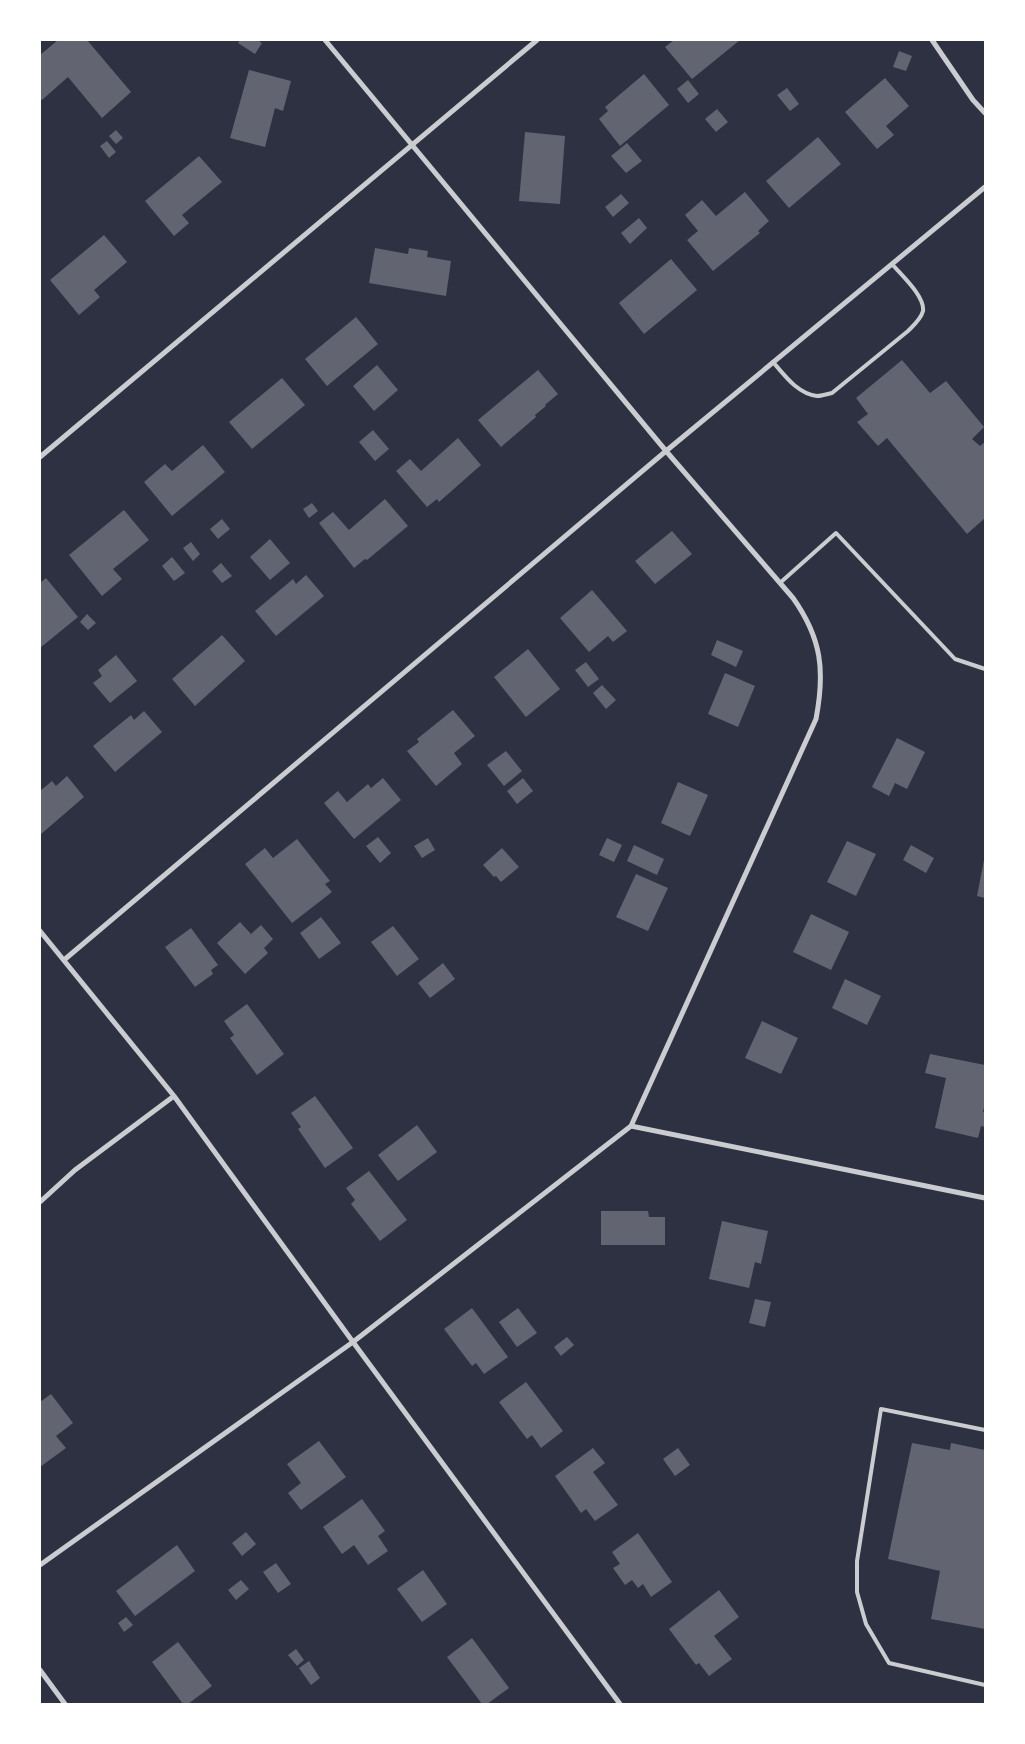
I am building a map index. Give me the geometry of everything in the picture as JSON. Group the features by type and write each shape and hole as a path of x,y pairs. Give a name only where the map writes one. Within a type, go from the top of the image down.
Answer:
{"street":[{"path":"40,1565 353,1342 631,1126 816,719 821,692 821,672 813,632 805,614 780,582 666,451 325,40"},
{"path":"40,457 537,40"},
{"path":"932,40 973,100 985,113"},
{"path":"64,960 666,451 985,187"},
{"path":"40,931 174,1096 620,1704"},
{"path":"40,1202 75,1170 174,1096"},
{"path":"631,1126 985,1198"},
{"path":"40,1670 65,1704"}],"lane":[{"path":"774,362 792,383 805,392 818,396 832,393 908,331 917,322 923,311 921,299 892,264"},
{"path":"780,582 836,533 955,659 985,669"},
{"path":"985,1430 881,1409 856,1561 857,1592 866,1624 889,1663 985,1685"}],"building":[{"path":"58,40 87,40 131,92 102,118 68,77 42,100 40,98 40,55"},
{"path":"240,40 257,40 262,43 255,54 238,43"},
{"path":"674,40 740,40 692,79 665,47"},
{"path":"899,51 912,56 906,71 893,67"},
{"path":"249,70 291,81 283,111 275,108 265,147 230,138"},
{"path":"644,74 669,105 620,146 599,119 608,111 605,107"},
{"path":"885,78 909,106 886,126 894,135 877,149 845,112"},
{"path":"688,80 699,94 688,103 677,89"},
{"path":"787,88 799,104 790,111 777,95"},
{"path":"717,109 728,122 716,132 705,119"},
{"path":"116,130 123,138 116,144 109,136"},
{"path":"525,132 565,136 560,204 519,201"},
{"path":"818,137 841,164 789,208 766,181"},
{"path":"107,141 116,152 109,158 100,146"},
{"path":"627,143 642,161 626,173 611,156"},
{"path":"199,156 222,182 182,215 189,223 174,236 145,201"},
{"path":"745,192 769,221 758,231 760,233 713,271 687,240 698,231 685,215 702,200 716,216"},
{"path":"621,194 629,203 613,217 605,207"},
{"path":"639,218 647,228 630,244 621,233"},
{"path":"104,235 127,262 94,290 100,297 79,315 50,280"},
{"path":"375,248 408,254 409,248 428,251 427,257 451,261 446,296 369,283"},
{"path":"671,259 697,290 644,334 619,303"},
{"path":"356,317 378,344 327,386 305,359"},
{"path":"902,360 930,393 946,381 984,427 972,439 980,446 985,442 985,518 967,534 887,438 878,446 857,422 868,414 856,398"},
{"path":"377,365 398,390 374,411 353,386"},
{"path":"538,370 558,394 535,415 536,417 501,447 478,420"},
{"path":"282,378 305,405 252,449 229,422"},
{"path":"373,430 389,449 375,461 359,442"},
{"path":"458,438 481,465 439,502 437,499 427,507 396,471 410,459 421,471"},
{"path":"203,445 225,472 172,516 144,482 165,464 172,471"},
{"path":"385,499 408,526 367,560 365,559 354,568 319,523 333,512 349,530"},
{"path":"312,503 318,511 309,518 303,509"},
{"path":"124,510 149,540 113,569 122,579 102,596 69,555"},
{"path":"222,519 230,529 218,539 210,529"},
{"path":"672,531 692,554 655,584 635,561"},
{"path":"270,539 290,563 270,580 250,557"},
{"path":"191,542 200,554 193,561 183,548"},
{"path":"172,557 185,573 174,581 162,566"},
{"path":"221,563 232,576 222,583 212,571"},
{"path":"306,575 324,596 276,636 255,611 293,579 296,584"},
{"path":"46,578 78,617 40,648 40,583"},
{"path":"592,590 627,631 613,642 608,636 589,652 560,618"},
{"path":"87,614 96,623 88,630 80,622"},
{"path":"222,635 245,661 195,706 172,679"},
{"path":"717,640 743,651 736,667 711,655"},
{"path":"528,649 560,689 526,717 494,677"},
{"path":"116,655 137,681 110,703 93,683 102,676 98,670"},
{"path":"586,662 599,679 588,687 575,670"},
{"path":"725,673 755,686 738,727 708,714"},
{"path":"602,685 616,700 606,709 593,693"},
{"path":"453,710 475,736 454,753 462,764 436,786 407,751 419,742 417,739"},
{"path":"144,711 162,732 115,772 93,746 131,715 134,720"},
{"path":"897,738 925,752 907,789 895,783 889,796 872,787"},
{"path":"506,751 522,771 504,786 487,765"},
{"path":"67,776 84,797 40,835 40,791 52,781 56,786"},
{"path":"383,778 401,800 354,839 324,803 338,791 347,802 368,784 371,788"},
{"path":"523,778 533,791 517,804 507,791"},
{"path":"678,782 708,795 690,836 661,823"},
{"path":"378,837 391,853 380,863 366,846"},
{"path":"428,838 435,850 422,858 414,846"},
{"path":"607,838 622,845 614,862 599,855"},
{"path":"297,839 330,881 325,884 332,892 292,923 245,864 265,848 273,858"},
{"path":"847,841 876,854 856,896 827,882"},
{"path":"634,845 664,859 657,875 627,861"},
{"path":"911,845 934,858 926,873 903,860"},
{"path":"502,848 519,867 501,882 483,865"},
{"path":"985,860 985,898 977,896"},
{"path":"636,874 668,888 648,931 616,917"},
{"path":"811,914 849,932 831,970 793,952"},
{"path":"321,917 341,943 319,959 300,933"},
{"path":"240,922 251,934 261,925 273,939 264,948 268,953 245,974 217,943"},
{"path":"393,926 419,959 397,976 371,942"},
{"path":"191,928 218,965 211,970 213,974 195,987 165,947"},
{"path":"443,963 455,979 430,998 418,983"},
{"path":"845,979 881,996 867,1025 832,1008"},
{"path":"247,1004 284,1054 257,1075 230,1038 234,1035 224,1021"},
{"path":"762,1021 798,1038 781,1074 745,1058"},
{"path":"930,1054 985,1065 985,1103 983,1112 985,1112 985,1127 981,1126 978,1138 935,1128 946,1078 925,1073"},
{"path":"315,1096 353,1148 325,1168 298,1129 301,1127 291,1113"},
{"path":"417,1125 437,1152 398,1181 378,1155"},
{"path":"369,1171 407,1220 380,1241 351,1204 355,1200 346,1188"},
{"path":"601,1211 648,1211 649,1217 665,1217 665,1245 601,1245"},
{"path":"722,1221 768,1231 761,1264 755,1262 749,1288 709,1279"},
{"path":"755,1299 771,1302 765,1327 749,1323"},
{"path":"472,1308 508,1357 484,1374 476,1363 472,1366 444,1329"},
{"path":"518,1308 537,1333 517,1347 499,1322"},
{"path":"567,1337 574,1345 561,1356 554,1347"},
{"path":"526,1382 563,1431 541,1448 532,1435 527,1439 499,1402"},
{"path":"51,1394 73,1423 56,1436 66,1448 40,1467 40,1402"},
{"path":"319,1441 346,1477 301,1510 288,1493 301,1483 287,1464"},
{"path":"912,1443 950,1450 951,1443 985,1450 985,1629 931,1619 940,1571 888,1559"},
{"path":"593,1448 605,1463 593,1472 618,1505 595,1521 586,1509 581,1513 555,1476"},
{"path":"678,1448 690,1465 675,1476 663,1459"},
{"path":"362,1499 385,1531 378,1536 388,1551 368,1565 354,1545 342,1554 323,1527"},
{"path":"246,1532 256,1544 242,1556 232,1543"},
{"path":"638,1533 672,1582 651,1597 643,1584 638,1588 632,1580 625,1585 613,1568 620,1564 612,1552"},
{"path":"177,1545 195,1571 135,1616 116,1591"},
{"path":"276,1563 291,1584 278,1593 263,1572"},
{"path":"423,1570 447,1604 422,1622 397,1589"},
{"path":"241,1580 249,1589 236,1600 228,1590"},
{"path":"719,1590 739,1617 714,1636 732,1659 709,1676 699,1663 696,1665 669,1629"},
{"path":"126,1617 133,1625 124,1632 118,1623"},
{"path":"472,1638 509,1688 487,1704 482,1704 447,1657"},
{"path":"178,1642 212,1686 188,1704 183,1704 152,1662"},
{"path":"296,1649 304,1660 297,1666 288,1655"},
{"path":"309,1661 320,1678 311,1685 299,1668"}]}
